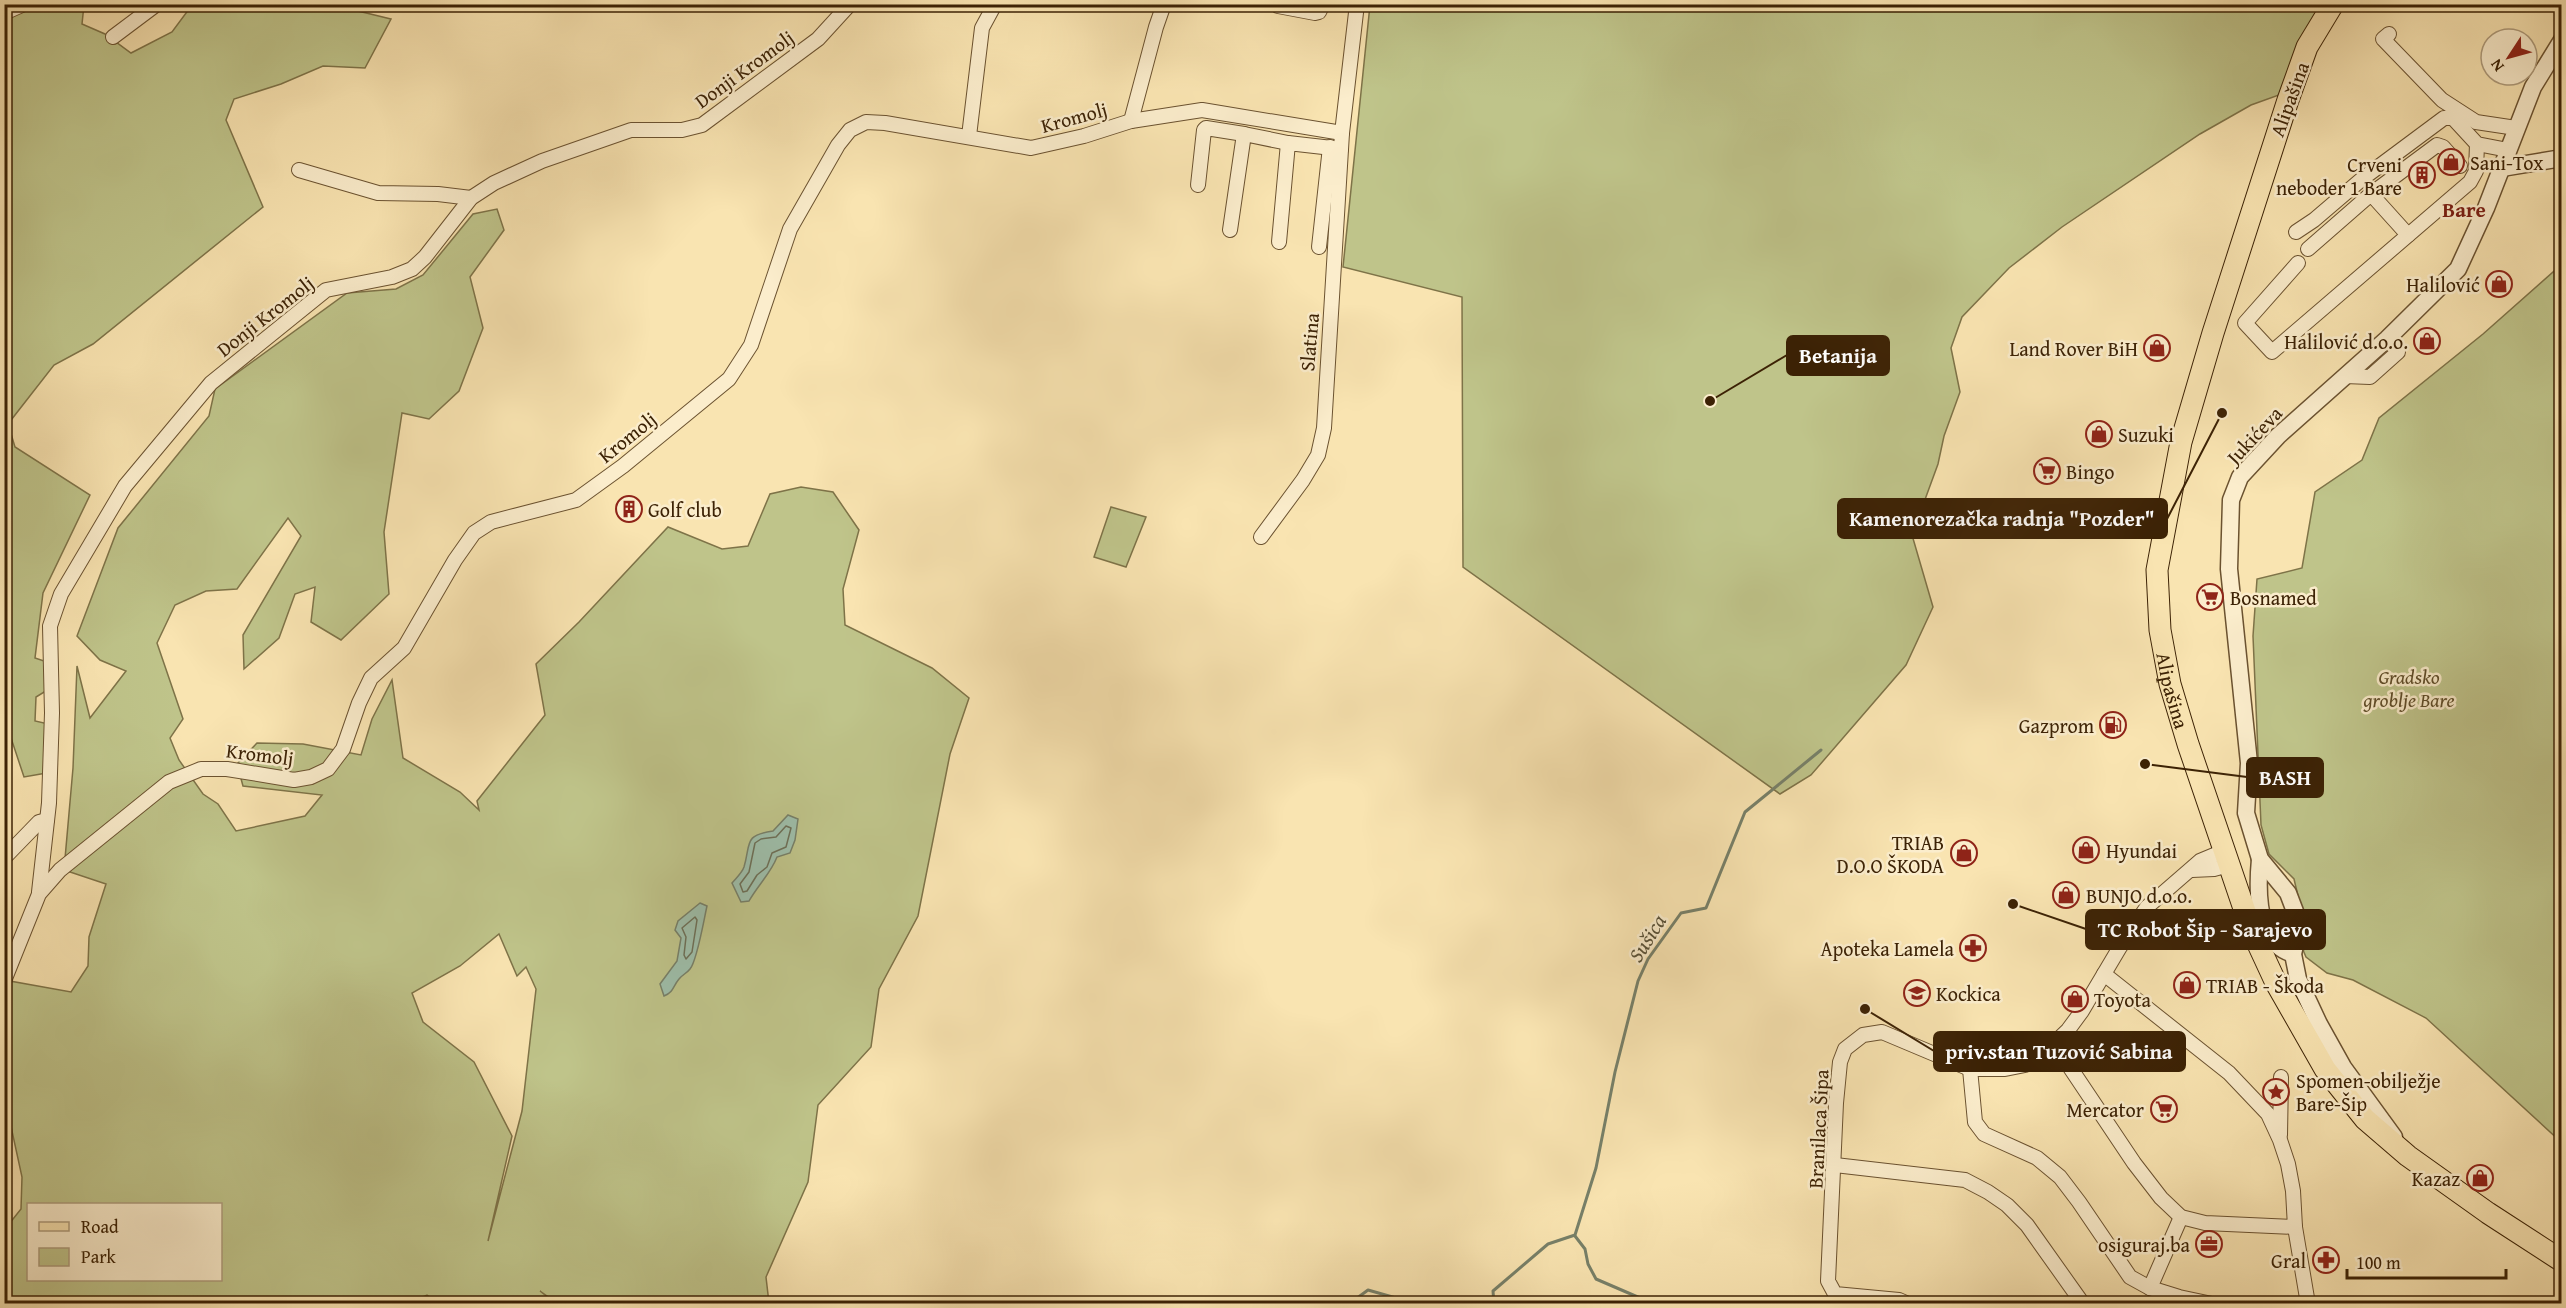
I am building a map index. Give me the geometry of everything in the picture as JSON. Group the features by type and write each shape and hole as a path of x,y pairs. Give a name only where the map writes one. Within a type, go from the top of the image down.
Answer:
{"main road":[{"name":"Alipašina","path":"2332,4 2307,48 2266,163 2181,442 2158,559 2160,630 2170,684 2251,929 2311,1047 2337,1086 2365,1119 2408,1156 2488,1213 2562,1261"}],"street":[{"path":"4,13 24,4"},
{"path":"113,36 157,4"},
{"name":"Donji Kromolj","path":"39,894 47,820 52,713 50,626 61,594 125,486 212,383 326,290 392,277 412,269 425,257 471,198 494,183 542,161 631,130 682,130 702,125 818,39 850,4"},
{"path":"969,136 981,28 995,4"},
{"path":"1131,121 1164,4"},
{"path":"1278,6 1315,13 1319,12 1323,4"},
{"name":"Slatina","path":"1261,537 1303,480 1317,455 1324,428 1336,148 1342,133 1357,4"},
{"path":"2389,33 2383,39 2442,100 2476,122 2516,128"},
{"name":"Jukićeva","path":"2293,954 2280,949 2274,943 2264,921 2258,891 2260,859 2245,806 2249,763 2229,569 2231,500 2240,477 2278,436 2458,269 2502,168 2533,87 2562,40"},
{"name":"Kromolj","path":"4,981 39,894 60,870 169,782 201,769 227,768 294,780 328,770 343,749 359,703 371,678 404,648 455,560 474,533 491,522 576,500 623,466 729,379 751,345 790,230 837,145 850,130 866,122 875,122 1031,148 1084,136 1131,121 1202,110 1342,133"},
{"path":"2296,232 2444,118 2453,118 2477,144 2508,150"},
{"path":"1198,185 1206,128 1288,143 1336,148 1319,246"},
{"path":"1230,230 1244,134"},
{"path":"1279,242 1288,143"},
{"path":"2298,263 2246,323 2272,352 2469,182 2476,171 2477,144"},
{"path":"2308,249 2371,194 2437,145 2443,147 2460,166"},
{"path":"2502,168 2562,158"},
{"path":"298,170 378,193 438,194 471,198"},
{"path":"2371,194 2408,235"},
{"path":"2345,376 2370,377 2398,352"},
{"path":"4,858 39,822 47,820"},
{"name":"Branilaca Šipa","path":"1908,1304 1899,1300 1835,1294 1828,1281 1840,1062 1845,1049 1863,1035 1882,1032 1970,1069 2006,1069 2025,1065 2055,1045 2082,1011 2147,907 2200,861 2226,858"},
{"name":"Jukićeva","path":"2260,859 2288,893 2296,914 2298,932 2293,954 2298,979 2328,1041 2343,1067 2408,1156"},
{"path":"2104,974 2229,1073 2268,1114 2280,1140 2294,1191 2295,1227 2308,1304"},
{"path":"2055,1045 2134,1163 2161,1198 2181,1217 2205,1223 2295,1227"},
{"path":"1970,1069 1975,1122 1984,1134 2037,1158 2060,1177 2130,1277 2150,1288 2179,1298 2212,1304"},
{"path":"2280,1140 2281,1077"},
{"path":"1834,1165 1965,1180 1988,1192 2007,1205 2027,1225 2084,1304"},
{"path":"2150,1288 2181,1217"}],"green space":[{"path":"23,5 84,5 82,24 105,34 131,53 172,32 192,5 348,5 350,9 391,19 365,68 323,66 281,84 234,99 226,120 263,207 93,344 54,365 8,424 15,447 90,495 43,593 35,658 56,665 54,686 36,697 35,721 53,725 52,772 24,777 4,717 4,21"},
{"path":"1370,5 2321,5 2291,64 2279,95 2251,105 2200,134 2062,227 2009,268 1962,317 1951,348 1960,392 1944,436 1938,464 1912,535 1933,607 1906,665 1811,775 1780,794 1463,567 1462,297 1343,267"},
{"path":"497,209 504,230 470,277 483,328 459,391 429,419 402,413 384,532 389,594 341,640 311,622 315,587 295,594 279,638 244,669 243,635 301,536 288,518 237,589 206,591 175,605 157,643 183,719 170,738 179,760 203,794 218,804 236,831 305,816 322,795 243,786 237,764 257,743 303,744 361,755 372,719 392,680 403,758 460,792 479,810 477,801 545,715 536,664 579,622 668,527 722,549 748,546 770,494 801,487 833,492 859,530 843,589 845,625 932,668 969,698 950,754 918,916 879,989 871,1047 818,1105 808,1182 766,1277 769,1303 557,1303 540,1291 555,1303 438,1303 427,1295 407,1304 5,1303 5,1229 21,1209 22,1177 5,1099 4,980 71,992 88,966 89,937 106,884 64,870 73,768 77,666 90,718 126,671 100,660 77,636 118,528 209,416 215,389 347,293 396,289 423,275 473,214","holes":["499,934 517,976 526,967 536,989 522,1111 488,1241 512,1136 474,1062 423,1022 412,993 460,966"]},
{"name":"Gradsko groblje Bare","path":"2561,265 2561,1142 2426,1018 2353,980 2327,973 2306,957 2303,950 2310,947 2294,879 2269,854 2261,825 2253,636 2257,579 2302,568 2315,492 2362,460 2379,418 2483,334"},
{"path":"1111,507 1146,517 1126,567 1094,557"}],"water":[{"path":"788,815 798,819 795,840 790,853 777,857 749,901 741,902 732,883 743,869 752,838 773,831"},
{"path":"700,903 707,906 693,965 679,979 672,991 664,996 660,984 677,961 681,938 675,930 678,921"}],"waterway":[{"name":"Sušica","path":"1494,1304 1493,1291 1548,1244 1575,1235 1596,1168 1615,1072 1638,981 1648,959 1681,913 1706,908 1745,812 1821,750"},
{"name":"Sušica","path":"1575,1236 1585,1249 1588,1264 1596,1279 1654,1304"},
{"name":"Sušica","path":"1349,1304 1368,1290 1417,1304"},
{"name":"Sušica","path":"1430,1304 1434,1299 1488,1304"}],"place":[{"name":"Sani-Tox","path":"2451,162"},
{"name":"Crveni neboder 1 Bare","path":"2422,175"},
{"name":"Halilović","path":"2499,284"},
{"name":"Halilović d.o.o.","path":"2427,341"},
{"name":"Land Rover BiH","path":"2157,348"},
{"name":"Betanija","path":"1710,401"},
{"name":"Kamenorezačka radnja \"Pozder\"","path":"2222,413"},
{"name":"Suzuki","path":"2099,434"},
{"name":"Bingo","path":"2047,471"},
{"name":"Golf club","path":"629,509"},
{"name":"Bosnamed","path":"2210,597"},
{"name":"Gazprom","path":"2113,725"},
{"name":"BASH","path":"2145,764"},
{"name":"Hyundai","path":"2086,850"},
{"name":"TRIAB D.O.O ŠKODA","path":"1964,853"},
{"name":"BUNJO d.o.o.","path":"2066,895"},
{"name":"TC Robot Šip - Sarajevo","path":"2013,904"},
{"name":"Apoteka Lamela","path":"1973,948"},
{"name":"TRIAB - Škoda","path":"2187,985"},
{"name":"Kockica","path":"1917,993"},
{"name":"Toyota","path":"2075,999"},
{"name":"priv.stan Tuzović Sabina","path":"1865,1009"},
{"name":"Spomen-obilježje Bare-Šip","path":"2276,1092"},
{"name":"Mercator","path":"2164,1109"},
{"name":"Kazaz","path":"2480,1178"},
{"name":"osiguraj.ba","path":"2209,1244"},
{"name":"Gral","path":"2326,1260"}],"district":[{"name":"Bare","path":"2464,209"}]}
